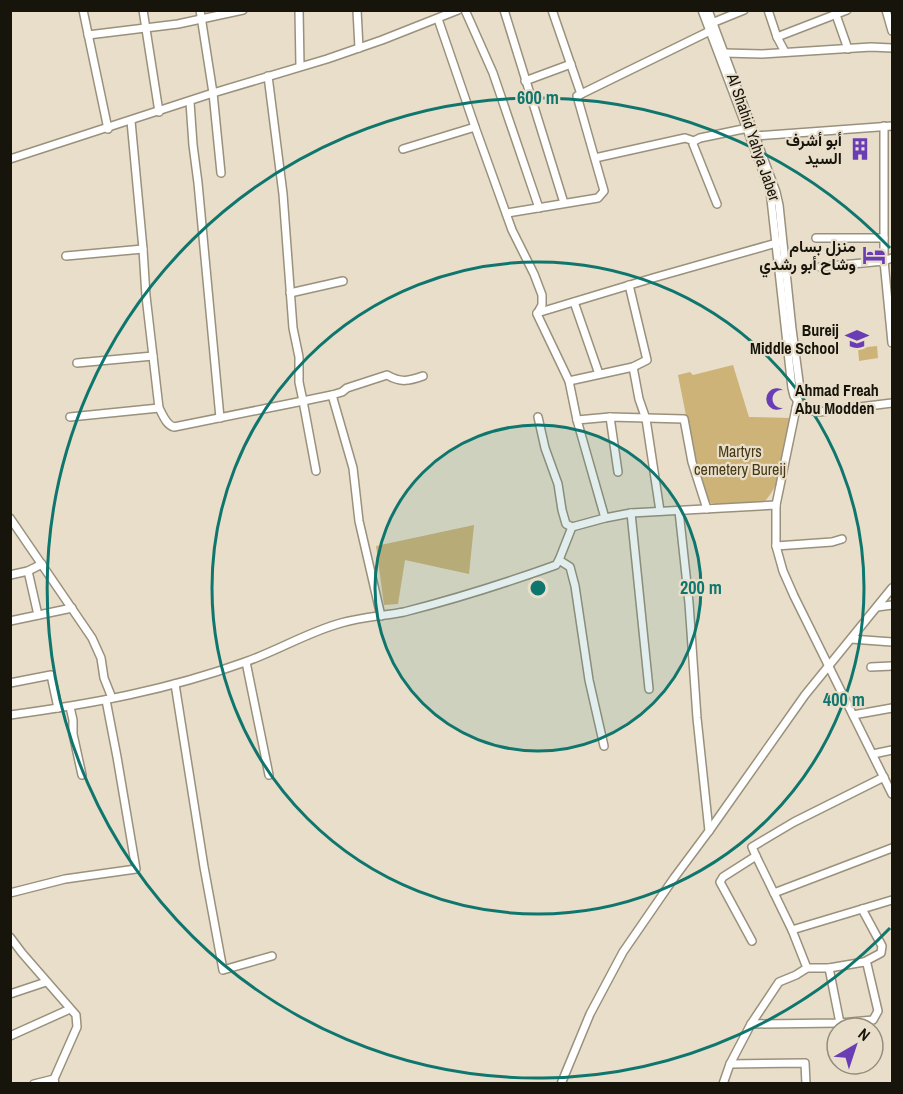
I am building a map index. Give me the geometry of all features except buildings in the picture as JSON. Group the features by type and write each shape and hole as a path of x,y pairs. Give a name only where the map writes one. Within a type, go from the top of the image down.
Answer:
{"street":[{"path":"83,10 108,129"},
{"path":"142,10 159,112"},
{"path":"88,35 178,24 201,14 243,10"},
{"path":"299,10 300,66"},
{"path":"357,10 359,48"},
{"path":"10,159 213,93 327,59 458,10"},
{"path":"465,10 493,73 539,208"},
{"path":"504,10 564,203"},
{"path":"552,10 581,94"},
{"name":"Al Shahid Yahya Jaber","path":"702,10 724,54 748,128 755,135 776,192 779,242"},
{"name":"Al Shahid Yahya Jaber","path":"708,10 712,28 770,190 800,389 776,505 776,546 783,571 794,596 892,794"},
{"path":"507,213 598,198 604,190 577,96 744,10"},
{"path":"768,10 777,38 785,52"},
{"path":"777,38 847,10"},
{"path":"886,10 892,29"},
{"path":"835,13 849,49"},
{"path":"201,14 213,93 221,173"},
{"path":"438,19 512,230 542,295 542,305 537,314"},
{"path":"724,54 892,48"},
{"path":"525,81 571,64"},
{"path":"268,76 283,194 299,382 316,471"},
{"path":"190,102 192,145 198,183 219,418"},
{"path":"131,121 146,296 159,408 170,426 332,395 387,375 404,381 423,376"},
{"path":"755,135 888,126 884,261 892,343"},
{"path":"403,149 474,127"},
{"path":"595,158 686,138 694,141 748,128"},
{"path":"694,141 693,144 717,204"},
{"path":"816,238 884,238"},
{"path":"537,314 779,242"},
{"path":"66,256 143,249"},
{"path":"820,267 884,261 892,258"},
{"path":"290,293 343,281"},
{"path":"569,381 633,367 647,360 629,285"},
{"path":"574,302 599,374"},
{"path":"537,314 569,381 577,420 605,518"},
{"path":"76,363 153,356"},
{"path":"633,367 639,399 646,418 660,511"},
{"path":"332,395 353,468 359,521 381,616"},
{"path":"797,405 819,412 892,403"},
{"path":"70,417 159,408"},
{"path":"538,417 545,448 558,484 562,510 567,524 572,527 631,513 776,505"},
{"path":"577,420 610,417 684,419 692,462 707,509"},
{"path":"610,417 618,472"},
{"path":"679,511 689,603 697,718 710,831"},
{"path":"631,513 649,689"},
{"path":"10,518 92,638 101,658 136,869 65,879 10,893"},
{"path":"10,715 70,707 175,684 246,662 339,623 363,617 404,612 501,584 555,565 572,527"},
{"path":"776,546 832,542 842,539"},
{"path":"559,560 570,567 589,680 604,746"},
{"path":"10,575 28,571 42,564"},
{"path":"28,571 38,615"},
{"path":"561,1083 590,1014 623,952 805,695 892,588"},
{"path":"877,607 892,605"},
{"path":"10,621 72,608"},
{"path":"851,639 892,642"},
{"path":"246,662 269,775"},
{"path":"871,668 892,666"},
{"path":"10,682 51,675 58,708"},
{"path":"175,684 223,970 272,956"},
{"path":"70,707 82,775"},
{"path":"853,715 892,708"},
{"path":"873,754 892,750"},
{"path":"807,968 792,930 752,847 794,822 884,777"},
{"path":"774,893 892,848"},
{"path":"752,942 720,882 723,877 756,856"},
{"path":"792,930 892,900"},
{"path":"723,1083 730,1064 752,1024 779,982 807,968 829,968 864,962 881,953 882,946 862,909"},
{"path":"10,937 76,1015 77,1027 54,1081 34,1083"},
{"path":"864,962 869,967 878,1011 875,1016"},
{"path":"829,968 839,1016"},
{"path":"10,994 46,982"},
{"path":"10,1036 70,1008"},
{"path":"752,1024 825,1023"},
{"path":"730,1064 806,1063 807,1083"}],"green space":[{"path":"877,346 878,358 859,361 858,348"},
{"name":"Martyrs cemetery Bureij","path":"733,365 749,417 791,418 780,474 771,494 764,502 711,503 707,500 696,466 678,375 690,372 693,375"},
{"path":"474,525 469,574 405,560 398,604 384,605 376,546"}],"place":[{"name":"أبو أشرف السيد","path":"860,149"},
{"name":"منزل بسام وشاح أبو رشدي","path":"874,255"},
{"name":"Bureij Middle School","path":"857,339"},
{"name":"Ahmad Freah Abu Modden","path":"777,399"}]}
